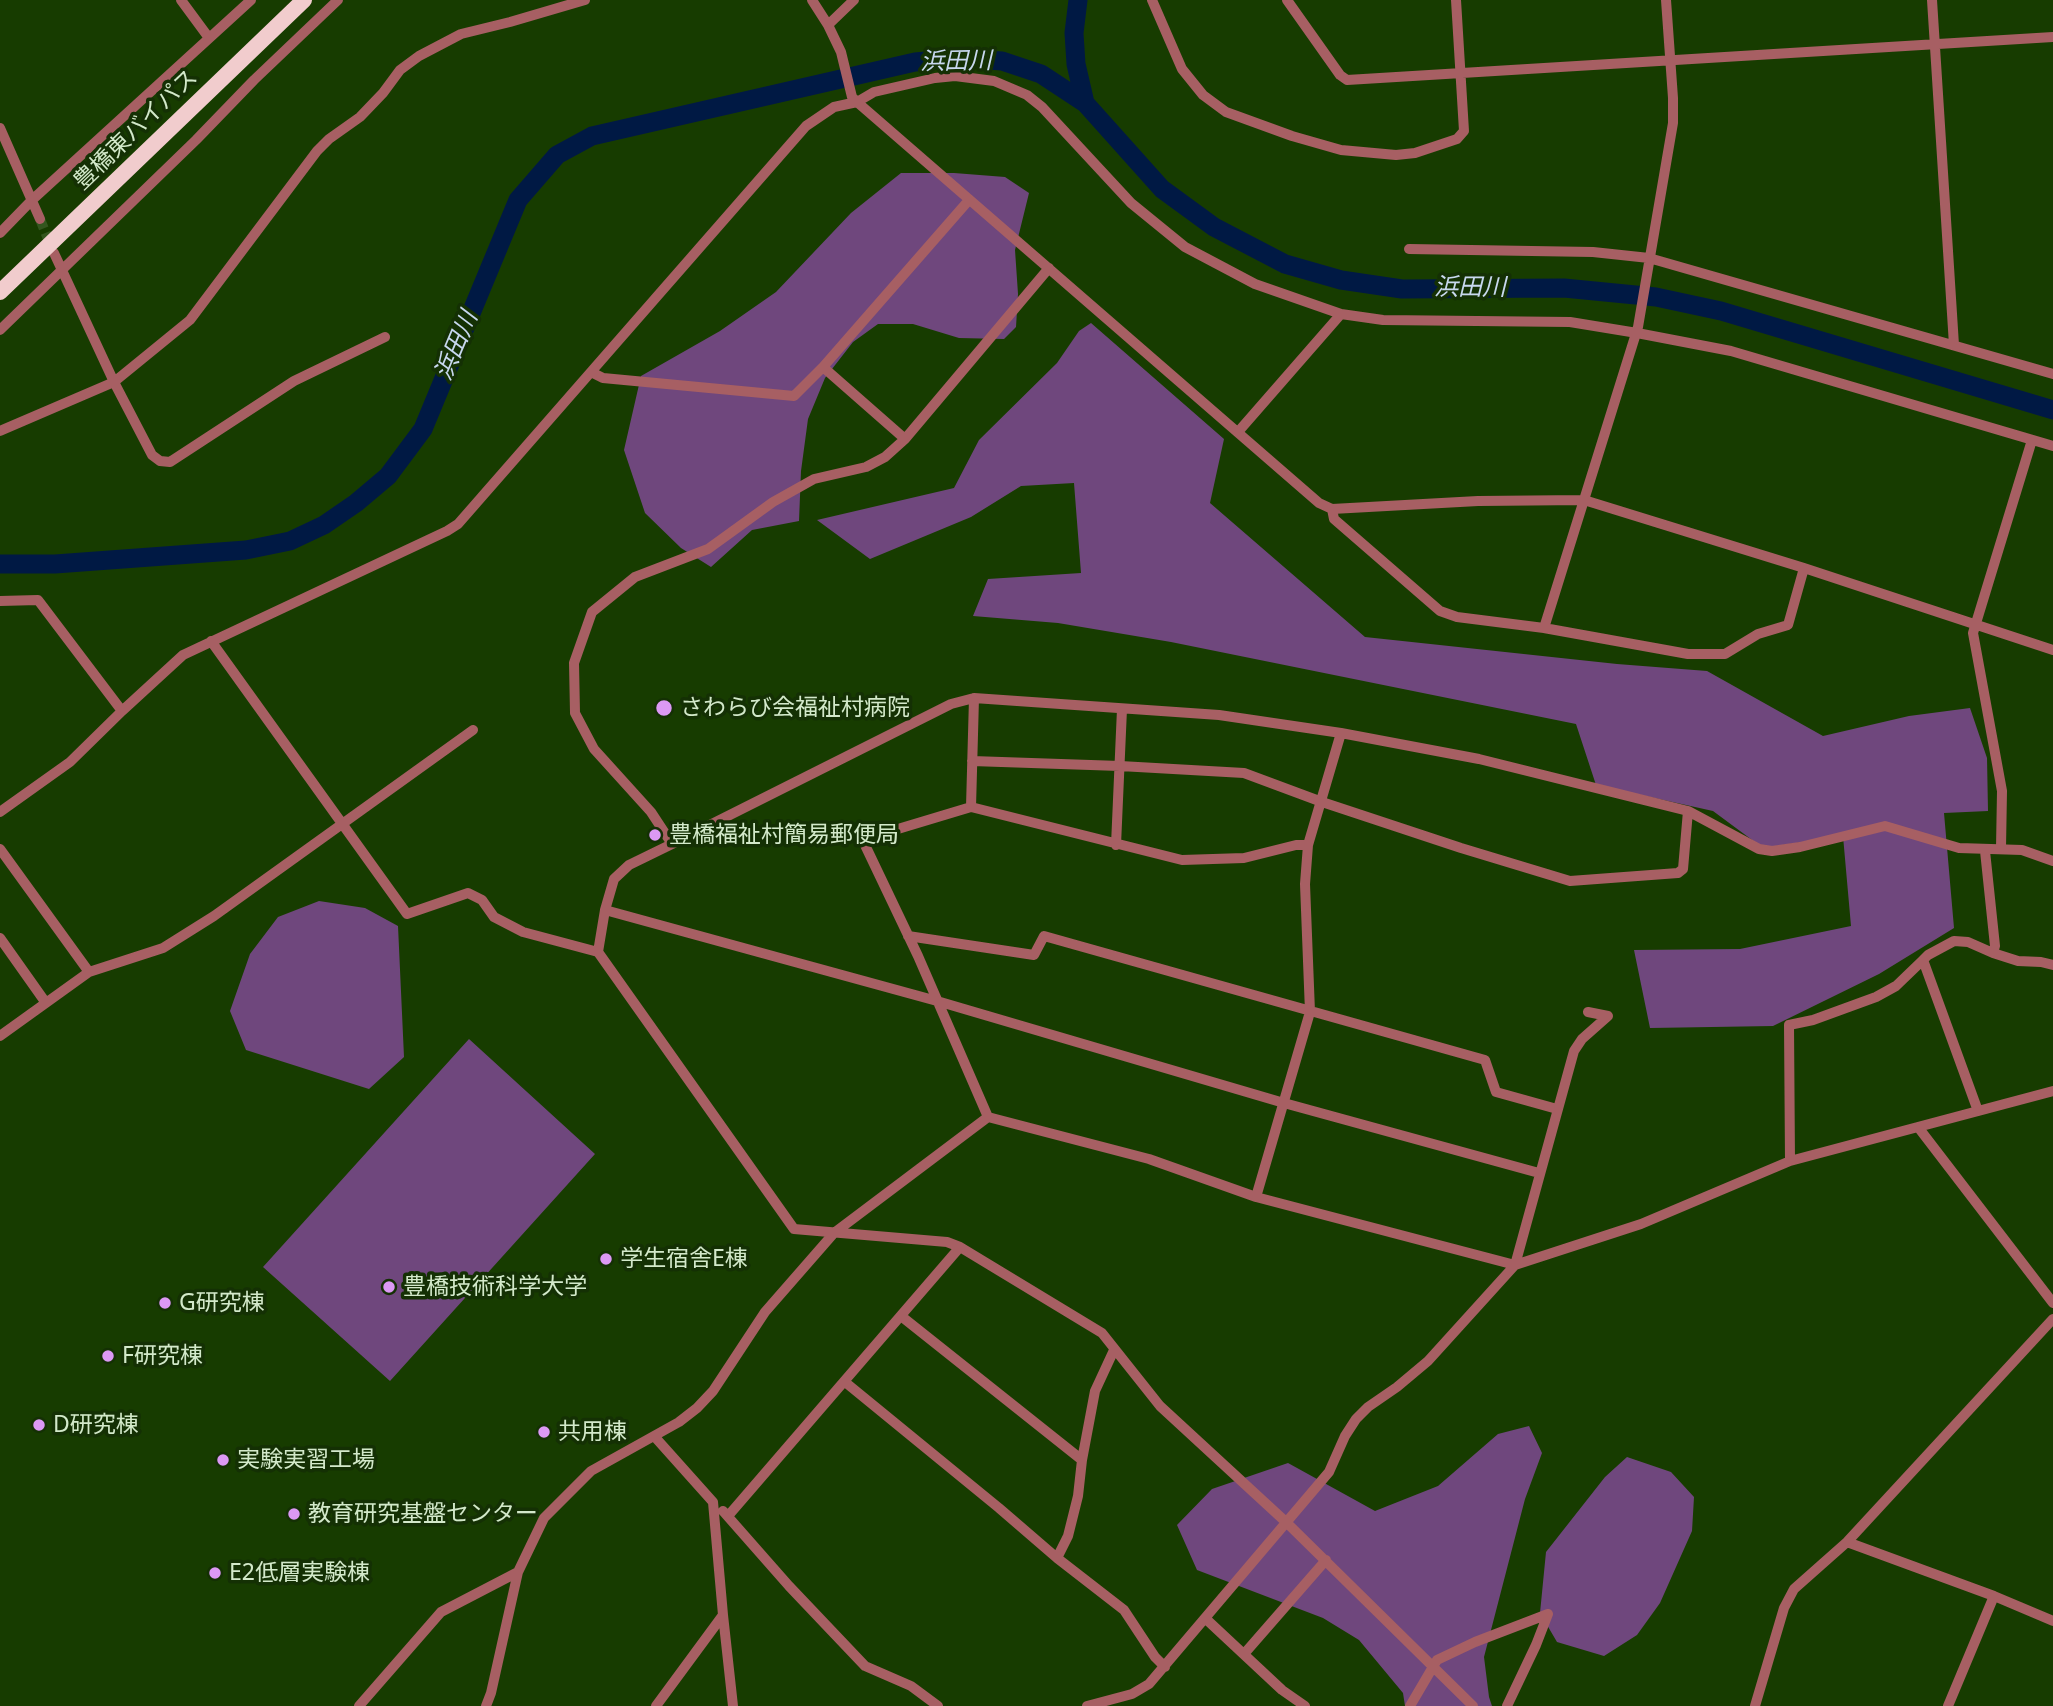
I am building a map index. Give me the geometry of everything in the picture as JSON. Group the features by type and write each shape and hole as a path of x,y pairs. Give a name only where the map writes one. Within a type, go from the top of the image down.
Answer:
{"highway":[{"name":"豊橋東バイパス","path":"0,292 304,0"}],"street":[{"path":"181,0 209,38"},
{"path":"0,233 32,200 251,0"},
{"path":"0,330 338,0"},
{"path":"0,431 114,382 190,320 317,151 360,117 400,70 461,34 585,0"},
{"path":"812,0 841,52 854,99 1319,503 1332,509 1478,501 1584,500 1804,568 2053,650"},
{"path":"828,25 855,0"},
{"path":"1152,0 1182,69 1203,95 1226,112 1341,150 1396,155 1415,153 1457,139 1464,131 1455,0"},
{"path":"1287,0 1340,75 1348,80 2053,37"},
{"path":"1544,628 1637,330 1673,123 1666,0"},
{"path":"1932,0 1954,345"},
{"path":"0,812 70,762 183,655 458,524 806,125 834,107 854,99 935,78 956,76 994,81 1027,95 1042,107 1131,203 1185,247 1255,284 1341,314 1383,320 1570,322 1637,330 1731,351 2053,446"},
{"path":"0,128 40,219"},
{"path":"591,372 603,378 794,396 969,200"},
{"path":"1409,249 1594,252 1648,260 2053,374"},
{"path":"54,253 114,382 152,455 160,461 170,462 294,381 385,337"},
{"path":"672,844 651,813 594,749 575,713 575,663 592,612 635,577 708,549 773,502 814,479 866,467 885,457 905,439 1049,268"},
{"path":"1238,432 1341,314"},
{"path":"822,367 905,439"},
{"path":"2001,848 2002,791 1973,633 2032,440"},
{"path":"1332,509 1335,519 1440,611 1457,617 1544,628 1688,654 1725,654 1758,634 1788,625 1804,568"},
{"path":"0,601 38,600 122,711"},
{"path":"211,641 407,914 468,893 482,900 495,917 523,932 598,952 794,1230 947,1242 960,1247 1102,1333 1160,1406 1287,1522 1473,1706"},
{"path":"971,807 974,698"},
{"path":"598,952 605,910 614,879 629,865 951,704 974,698 1219,715 1341,733 1479,759 1688,811 1759,849 1772,851 1800,847 1885,826 1959,848 2022,850 2053,861"},
{"path":"1116,845 1122,709"},
{"path":"0,1036 89,972 163,948 215,916 473,730"},
{"path":"1256,1197 1310,1012 1305,884 1308,845 1341,733"},
{"path":"972,761 1244,773 1322,802 1570,881 1678,873 1683,869 1688,811"},
{"path":"988,1117 865,845 868,838 971,807 1182,860 1244,858 1296,845 1308,845"},
{"path":"0,849 89,972"},
{"path":"1985,850 1995,946 1993,953"},
{"path":"605,910 937,1001 1284,1103 1539,1173"},
{"path":"908,936 1034,955 1044,936 1485,1060 1496,1092 1557,1109"},
{"path":"0,938 46,1003"},
{"path":"1790,1161 1790,1025 1813,1020 1876,998 1896,986 1928,955 1954,941 1968,942 2018,961 2053,965"},
{"path":"1923,960 1978,1111"},
{"path":"1087,1706 1132,1694 1149,1684 1329,1472 1356,1419 1429,1361 1515,1265 1574,1051 1582,1039 1608,1016 1588,1012"},
{"path":"988,1117 1149,1159 1256,1197 1515,1265 1641,1224 1790,1161 2053,1091"},
{"path":"486,1706 518,1572 544,1518 591,1471 679,1422 697,1408 765,1312 834,1233 988,1117"},
{"path":"1918,1127 2053,1303"},
{"path":"727,1516 960,1247"},
{"path":"901,1316 1082,1460"},
{"path":"1755,1706 1784,1608 1794,1589 1847,1542 1920,1466 2053,1319"},
{"path":"1057,1559 1068,1536 1078,1496 1095,1391 1114,1350"},
{"path":"845,1382 1057,1559 1124,1610 1155,1657 1165,1667"},
{"path":"654,1436 865,1666 911,1686 938,1706"},
{"path":"713,1502 733,1706"},
{"path":"1847,1542 2053,1621"},
{"path":"1244,1654 1326,1560"},
{"path":"359,1706 441,1612 518,1572"},
{"path":"1948,1706 1994,1597"},
{"path":"1410,1706 1437,1660 1548,1614 1507,1706"},
{"path":"656,1706 723,1615"},
{"path":"1206,1619 1283,1690 1306,1706"}],"shaded area":[{"path":"901,173 1005,177 1029,193 1015,250 1018,294 1016,327 1004,339 959,338 913,324 878,324 853,342 825,378 808,419 801,471 799,521 752,530 711,567 681,548 645,513 624,450 641,376 720,331 776,292 851,213"},
{"path":"1091,323 1224,439 1210,503 1365,637 1707,671 1823,736 1909,716 1970,708 1987,758 1988,811 1944,813 1954,928 1879,974 1773,1026 1650,1028 1634,950 1740,949 1851,926 1843,836 1763,848 1713,811 1596,785 1576,724 1171,642 1058,623 973,616 988,579 1081,573 1074,483 1021,486 971,517 870,559 817,520 954,488 979,440 1057,363 1079,331"},
{"path":"319,901 365,908 398,926 404,1057 369,1089 246,1050 230,1011 250,954 278,917"},
{"path":"469,1039 595,1154 390,1381 263,1267"},
{"path":"1529,1426 1542,1453 1525,1499 1484,1657 1492,1706 1405,1706 1403,1693 1359,1640 1323,1618 1197,1570 1177,1525 1212,1489 1288,1463 1375,1511 1438,1486 1498,1434"},
{"path":"1627,1457 1671,1472 1694,1497 1692,1531 1660,1603 1637,1635 1604,1656 1557,1642 1540,1613 1546,1552 1605,1477"}],"waterway":[{"path":"1078,0 1074,33 1076,64 1085,103"},
{"name":"浜田川","path":"0,564 55,564 246,550 290,541 324,525 388,476 423,429 518,200 557,155 592,136 915,62 959,58 1002,61 1041,74 1085,103 1162,189 1214,227 1285,264 1341,280 1402,289 1564,288 1656,297 1721,311 2053,410"}],"tunnel":[{"path":"40,219 52,249"}],"place":[{"name":"さわらび会福祉村病院","path":"664,708"},
{"name":"豊橋福祉村簡易郵便局","path":"655,835"},
{"name":"学生宿舎E棟","path":"606,1259"},
{"name":"豊橋技術科学大学","path":"389,1287"},
{"name":"G研究棟","path":"165,1303"},
{"name":"F研究棟","path":"108,1356"},
{"name":"D研究棟","path":"39,1425"},
{"name":"共用棟","path":"544,1432"},
{"name":"実験実習工場","path":"223,1460"},
{"name":"教育研究基盤センター","path":"294,1514"},
{"name":"E2低層実験棟","path":"215,1573"}]}
